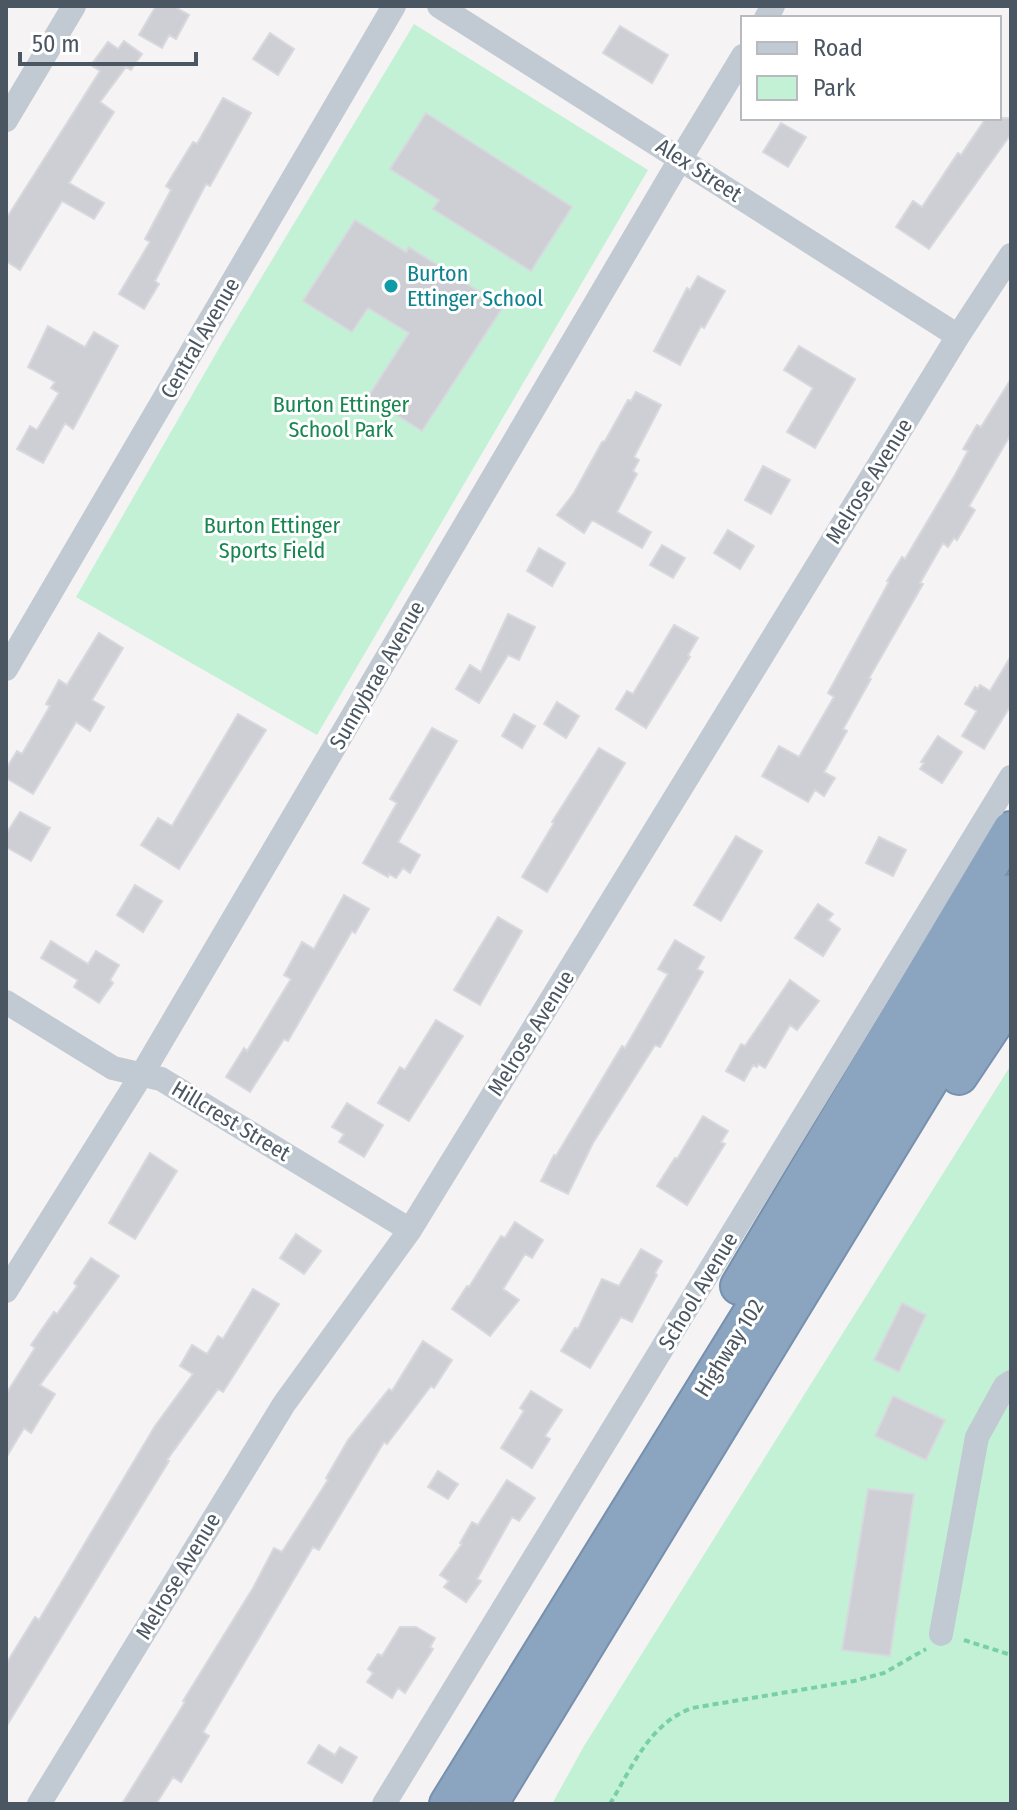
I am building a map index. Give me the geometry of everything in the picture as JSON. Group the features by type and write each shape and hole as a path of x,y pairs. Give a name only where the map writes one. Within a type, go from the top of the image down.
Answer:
{"highway":[{"path":"556,1628 642,1449 1011,830"},
{"name":"Highway 102","path":"448,1804 1011,893"},
{"name":"Highway 102","path":"489,1804 1011,947"},
{"path":"768,1349 1011,998"}],"street":[{"path":"6,120 74,6"},
{"name":"Central Avenue","path":"6,669 394,6"},
{"name":"Alex Street","path":"439,6 958,336"},
{"name":"Sunnybrae Avenue","path":"6,1291 142,1074 741,59"},
{"name":"Melrose Avenue","path":"39,1804 284,1404 410,1230 958,336 1011,255"},
{"name":"School Avenue","path":"384,1804 1011,777"},
{"name":"Hillcrest Street","path":"6,1002 113,1068 161,1079 410,1230"},
{"path":"941,1634 977,1437 1005,1386 1011,1382"}],"path":[{"path":"610,1804 662,1724 692,1708 854,1681 884,1673 910,1660 941,1634 993,1647 1011,1655"}],"green space":[{"name":"Burton Ettinger School Park","path":"414,24 648,170 317,735 76,597 222,343"},
{"path":"1011,1065 1011,1804 552,1804 584,1746"}],"building":[{"path":"156,6 173,6 189,15 176,39 169,35 162,48 139,35"},
{"path":"620,26 668,55 652,83 603,53"},
{"path":"270,33 294,49 278,75 253,59"},
{"path":"124,41 142,54 131,70 126,67 100,102 114,112 69,183 104,203 94,219 62,201 20,270 6,261 6,219 100,71 91,65 108,42 118,49"},
{"path":"223,98 251,113 210,186 206,184 155,281 159,284 144,309 119,294 150,242 145,239 171,190 166,186 193,142 197,144"},
{"path":"426,113 572,207 531,271 433,209 439,200 390,169"},
{"path":"1011,118 1011,134 929,249 896,227 913,201 922,207 958,153 961,155 985,120"},
{"path":"781,123 806,137 788,167 763,152"},
{"path":"355,220 406,252 409,247 503,307 422,431 368,397 409,333 368,308 352,332 303,301"},
{"path":"698,276 725,291 680,365 654,351 687,288 690,290"},
{"path":"48,326 85,347 94,332 118,346 73,429 65,423 43,463 17,449 30,426 37,430 59,393 51,388 55,382 28,367"},
{"path":"799,346 855,379 815,448 787,432 813,388 784,370"},
{"path":"1011,379 1011,434 969,506 975,510 957,540 954,538 948,547 943,543 869,678 843,729 847,731 824,772 835,778 824,796 815,790 808,802 762,776 779,746 799,757 834,697 828,693 887,581 902,557 905,559 955,475 968,451 963,449 977,425 981,427"},
{"path":"636,392 661,405 634,457 639,460 633,471 637,474 617,512 651,532 642,548 592,520 584,533 557,515 574,493 602,442"},
{"path":"763,466 790,480 771,514 745,500"},
{"path":"728,530 754,546 740,569 714,553"},
{"path":"662,545 685,558 673,578 650,565"},
{"path":"539,548 565,563 552,586 527,571"},
{"path":"508,614 535,627 519,660 508,655 479,703 456,689 470,665 481,672"},
{"path":"674,625 698,638 688,655 690,657 646,728 616,709 627,691 633,694"},
{"path":"99,633 123,648 92,700 104,707 90,731 76,722 33,794 6,778 6,769 17,751 22,754 50,706 46,704 59,680 67,685"},
{"path":"1011,656 1011,705 984,749 962,736 977,711 965,704 975,687 978,689 980,685 990,691"},
{"path":"557,702 579,716 566,738 544,724"},
{"path":"238,714 266,730 179,869 141,845 158,818 172,826"},
{"path":"514,714 535,726 522,748 502,736"},
{"path":"432,728 457,741 398,842 420,855 410,873 403,868 396,878 389,874 388,877 363,863 397,803 390,799"},
{"path":"938,736 962,752 942,783 920,769 924,763 921,762"},
{"path":"599,748 625,763 547,892 522,877 552,822"},
{"path":"20,812 50,828 31,861 6,847 6,834"},
{"path":"736,836 762,851 721,921 694,905"},
{"path":"879,837 906,850 893,876 866,863"},
{"path":"135,885 162,901 143,932 117,915"},
{"path":"344,895 369,909 355,933 352,931 288,1041 284,1039 250,1092 226,1077 244,1048 247,1051 291,979 284,975 302,942 314,949"},
{"path":"818,904 833,914 828,920 840,929 823,956 795,938"},
{"path":"498,917 522,931 480,1005 454,990"},
{"path":"675,940 704,957 697,969 703,972 660,1047 655,1045 593,1143 568,1194 541,1181 554,1155 622,1046 625,1048 668,974 658,969"},
{"path":"51,941 88,964 96,951 119,965 110,980 113,983 99,1003 74,987 78,980 41,958"},
{"path":"790,980 819,1001 797,1030 790,1025 765,1068 753,1065 744,1081 726,1071 741,1044 745,1046"},
{"path":"436,1020 463,1036 409,1121 378,1103 400,1067 405,1070"},
{"path":"347,1103 383,1125 364,1157 339,1142 344,1134 332,1127"},
{"path":"703,1116 728,1131 721,1142 725,1144 687,1205 657,1186"},
{"path":"150,1153 177,1171 135,1239 109,1223"},
{"path":"515,1222 543,1240 532,1258 525,1254 503,1289 519,1300 490,1336 452,1309 501,1236 505,1238"},
{"path":"296,1234 321,1251 304,1274 280,1258"},
{"path":"641,1249 662,1261 632,1322 621,1317 590,1368 561,1351 575,1328 578,1329 602,1279 619,1286"},
{"path":"91,1258 119,1276 40,1385 55,1394 31,1433 24,1428 6,1458 6,1394 35,1348 31,1345 77,1286 74,1283"},
{"path":"253,1289 279,1304 223,1392 218,1389 167,1460 6,1727 6,1664 35,1617 39,1620 155,1426 193,1374 180,1366 192,1345 207,1354 218,1336 223,1339"},
{"path":"902,1303 926,1315 899,1372 874,1360"},
{"path":"423,1341 452,1360 434,1388 431,1386 387,1444 384,1442 319,1550 313,1547 203,1732 209,1736 181,1782 173,1777 156,1804 122,1804 274,1548 282,1552 328,1480 326,1478 348,1440 389,1389 392,1391"},
{"path":"531,1391 562,1410 545,1436 550,1439 532,1468 501,1448 524,1411 520,1408"},
{"path":"893,1396 945,1420 926,1460 875,1436"},
{"path":"438,1471 458,1484 448,1499 428,1487"},
{"path":"507,1480 535,1498 519,1521 512,1517 477,1579 481,1581 466,1602 444,1587 449,1581 440,1575 462,1544 472,1522 478,1525"},
{"path":"868,1489 914,1494 890,1656 842,1650"},
{"path":"400,1627 416,1627 435,1638 430,1647 433,1649 405,1693 398,1688 392,1698 367,1682 373,1673 368,1669 378,1654 382,1656"},
{"path":"319,1745 335,1755 340,1747 357,1757 342,1783 308,1763"}],"place":[{"name":"Burton Ettinger School","path":"391,286"}],"park label":[{"name":"Burton Ettinger Sports Field","path":"272,538"}]}
